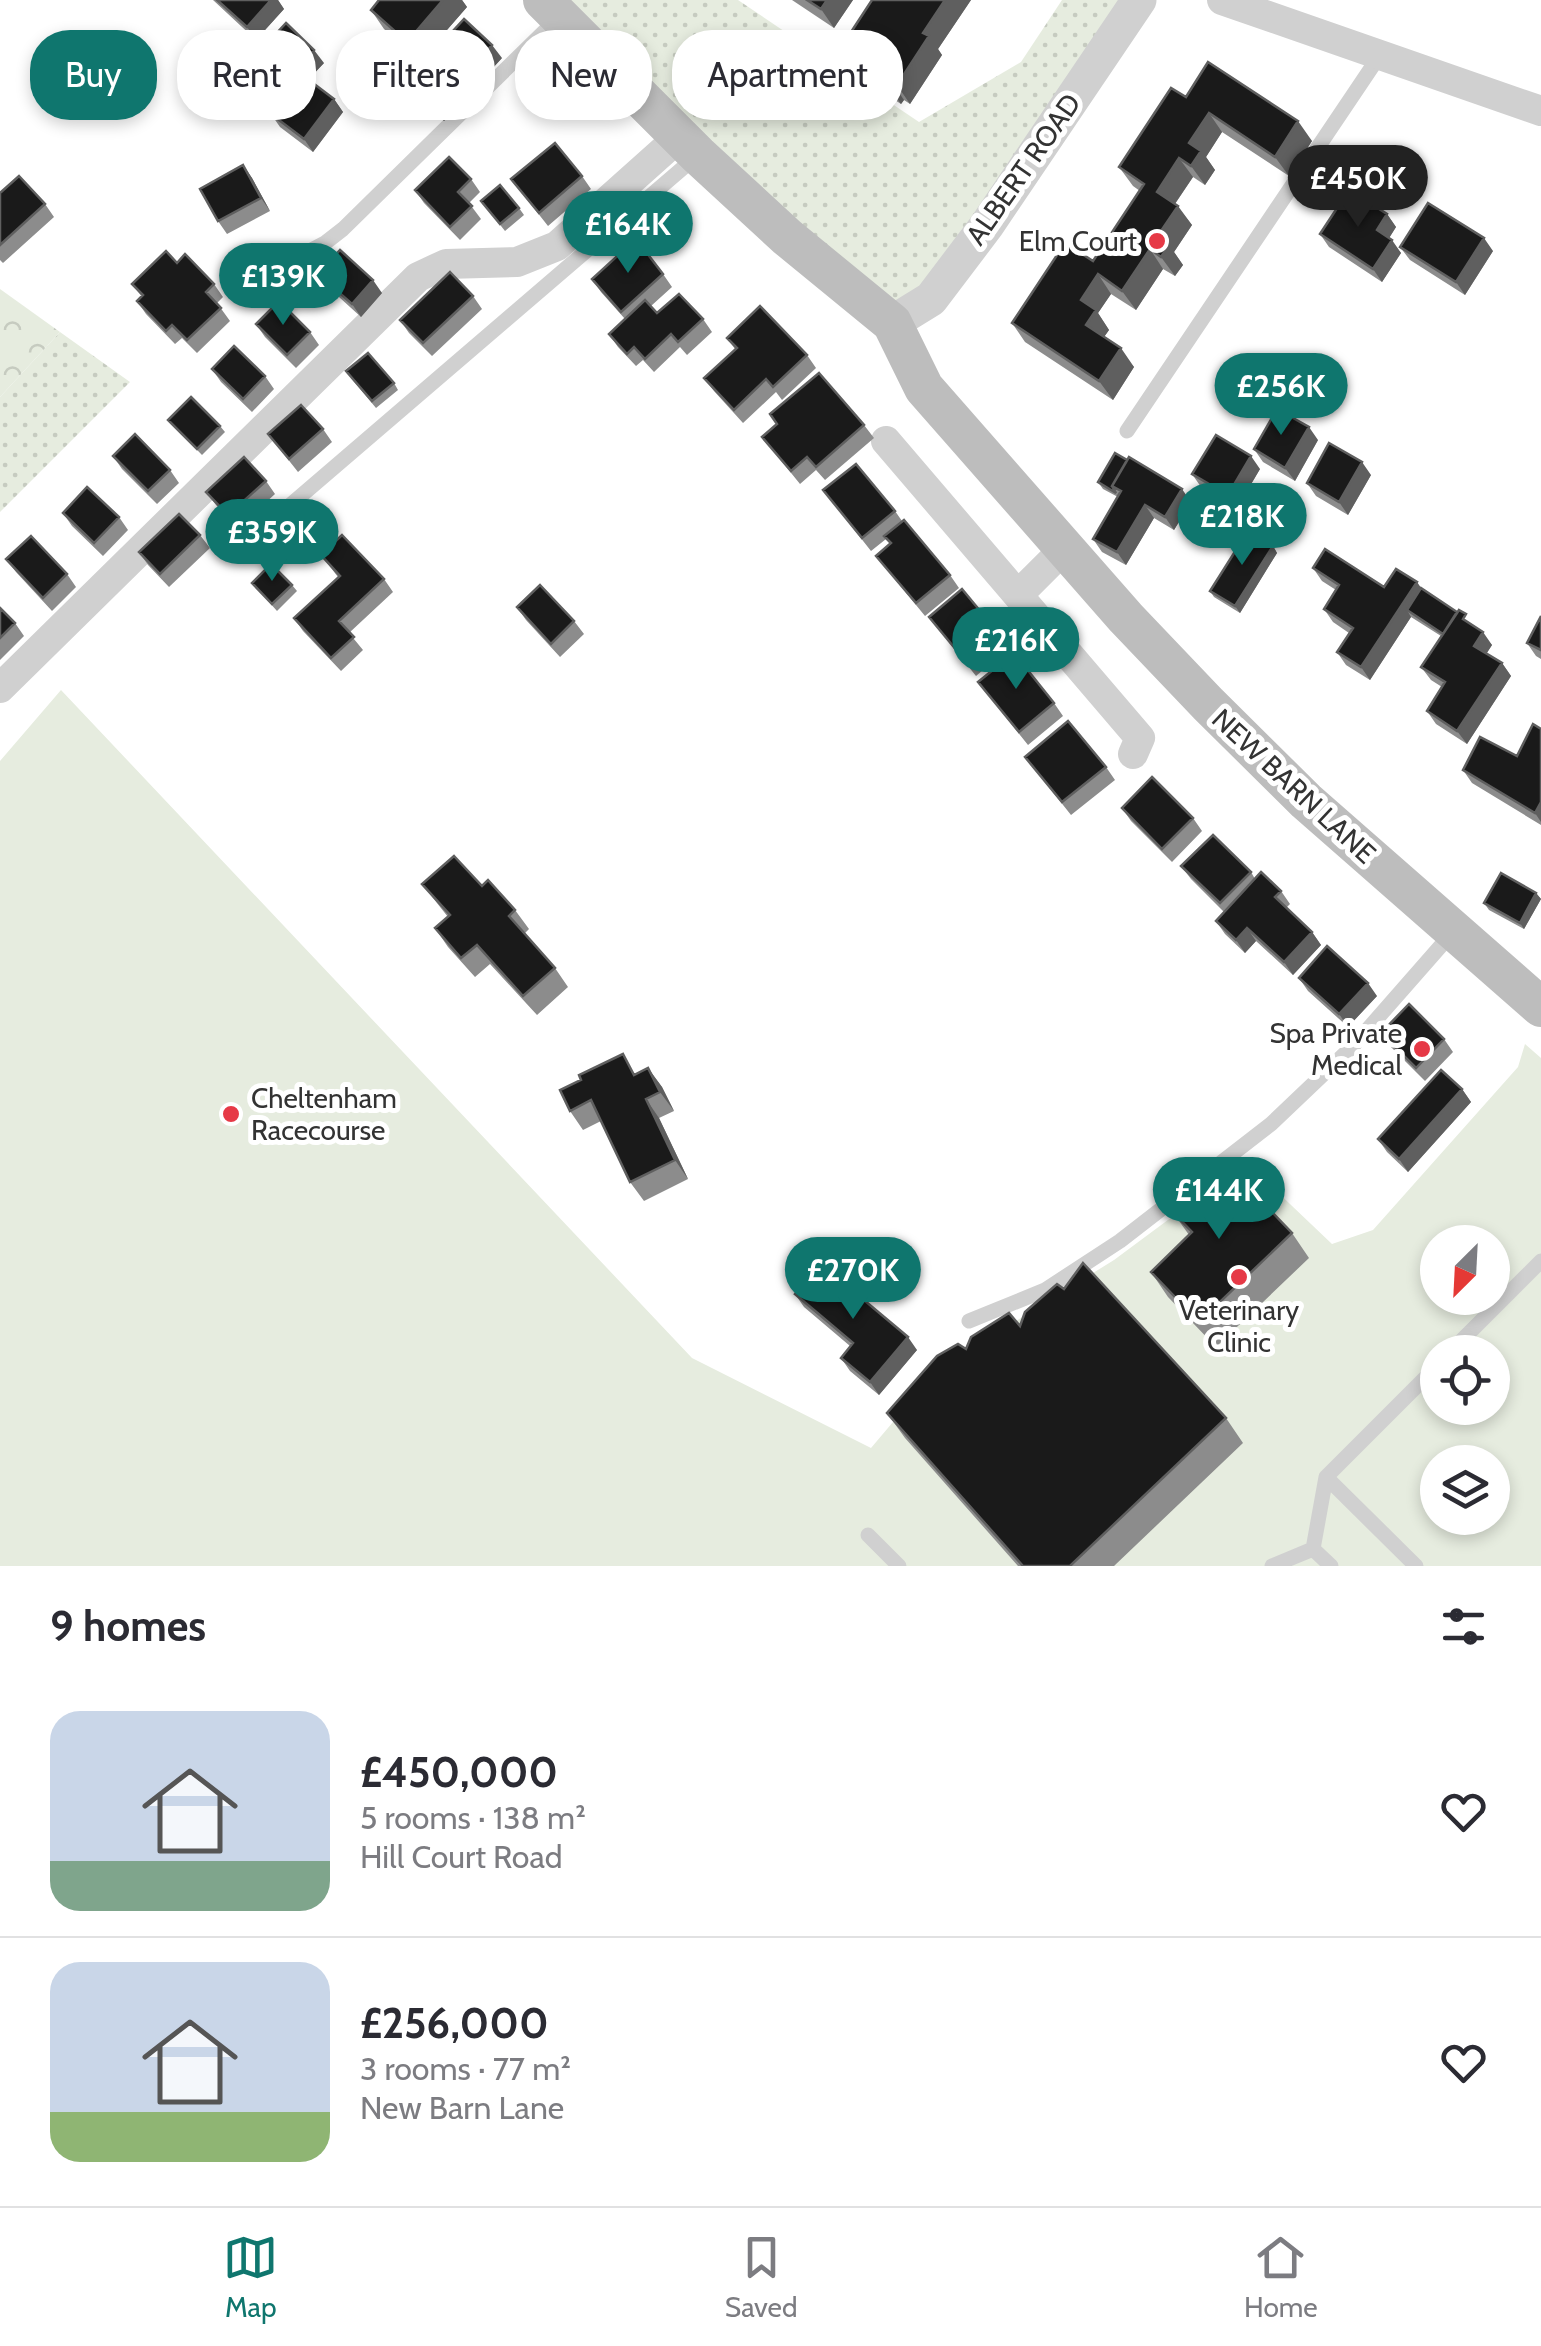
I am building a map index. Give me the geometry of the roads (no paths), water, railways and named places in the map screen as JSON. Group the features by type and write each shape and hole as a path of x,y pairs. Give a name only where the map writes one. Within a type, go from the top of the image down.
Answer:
{"main road":[{"name":"NEW BARN LANE","path":"549,5 787,238 892,323 924,388 1126,618 1250,746 1306,801 1541,1007"}],"street":[{"name":"ALBERT ROAD","path":"892,323 931,299 987,225 1139,0"},
{"path":"1222,0 1541,111"},
{"path":"0,688 418,277 446,264 517,262 557,246 689,146"},
{"path":"886,441 1140,738 1133,754"},
{"path":"1018,595 1064,548"}],"lane":[{"path":"260,277 343,230 549,5"},
{"path":"1127,432 1380,55"},
{"path":"253,537 689,146"},
{"path":"969,1321 1045,1290 1120,1242 1270,1124 1353,1046 1453,932"},
{"path":"1467,1335 1541,1261"},
{"path":"1312,1549 1326,1477 1420,1383"},
{"path":"1326,1477 1416,1566"},
{"path":"868,1535 900,1566"},
{"path":"1272,1566 1312,1549"},
{"path":"1312,1549 1331,1566"}],"place":[{"name":"Elm Court","path":"1157,241"},
{"name":"Spa Private Medical","path":"1422,1049"},
{"name":"Cheltenham Racecourse","path":"231,1114"},
{"name":"Veterinary Clinic","path":"1239,1277"}]}
